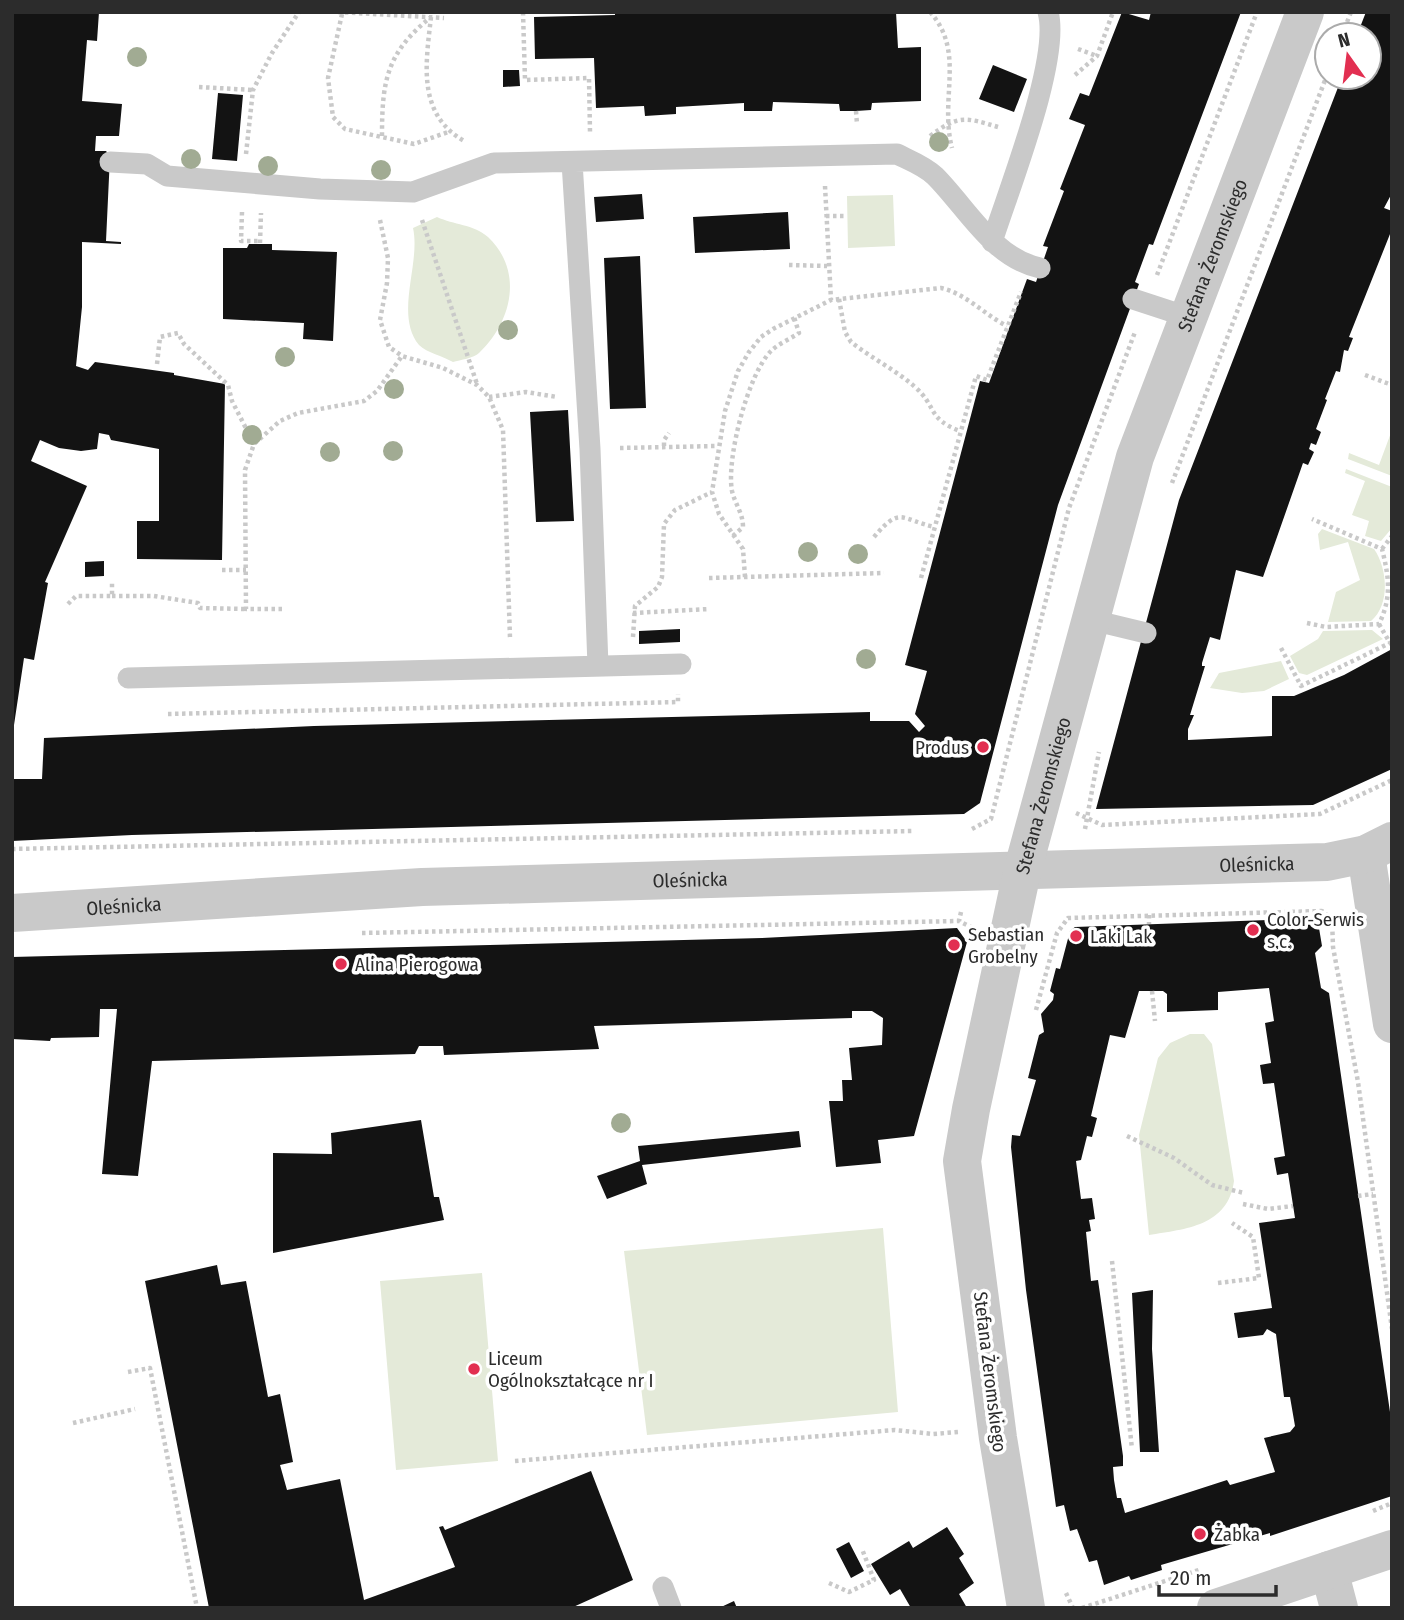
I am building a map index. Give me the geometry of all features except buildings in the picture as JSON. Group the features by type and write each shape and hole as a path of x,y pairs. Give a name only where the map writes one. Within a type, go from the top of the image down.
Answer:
{"street":[{"name":"Stefana Żeromskiego","path":"1026,1608 998,1438 962,1161 1022,872 1135,457 1305,12"},
{"name":"Oleśnicka","path":"12,914 422,887 1327,862 1379,847"},
{"path":"1379,847 1392,1024"},
{"path":"1216,1608 1392,1549"},
{"path":"1329,1570 1339,1608"}],"lane":[{"path":"992,242 1046,70 1051,36 1048,12"},
{"path":"110,162 147,164 167,176 320,189 413,192 494,163 897,153 932,173 992,242 1035,267"},
{"path":"572,162 590,449 598,666"},
{"path":"1133,299 1188,317"},
{"path":"1092,620 1146,633"},
{"path":"128,678 679,665"},
{"path":"663,1587 671,1608"}],"path":[{"path":"243,182 253,90 272,53 299,12"},
{"path":"523,12 525,79 589,78 590,143"},
{"path":"930,12 946,34 950,52 947,122 954,154"},
{"path":"1156,278 1257,12"},
{"path":"444,18 340,13 328,78 333,117 345,129 414,144 451,131"},
{"path":"382,136 382,94 386,74 417,29 431,17"},
{"path":"431,17 425,74 427,90 434,107 451,131 471,144"},
{"path":"1071,46 1097,56"},
{"path":"199,87 253,90"},
{"path":"1171,487 1321,91"},
{"path":"920,142 947,122 971,119"},
{"path":"825,179 827,266 831,300"},
{"path":"242,209 241,241 260,242 261,213"},
{"path":"376,209 388,258 387,283 380,320 389,347 402,356 443,368 477,385 489,397 503,430 511,668"},
{"path":"826,216 848,216"},
{"path":"424,223 477,385"},
{"path":"789,265 827,266"},
{"path":"922,578 976,376 987,380 1007,326 1035,267"},
{"path":"745,576 743,549 719,514 712,492 717,446 738,371 761,337 794,317 831,300 941,288 954,291 988,316 1007,326"},
{"path":"839,299 845,332 851,342 913,385 924,396 942,425 960,431"},
{"path":"733,536 743,527 743,517 732,490 732,468 747,398 771,351 799,333 794,317"},
{"path":"960,830 974,829 991,819 1069,508 1136,330"},
{"path":"157,364 160,337 178,333 184,344 228,385 232,401 254,444"},
{"path":"246,609 245,470 254,444 281,421 298,413 364,401 377,391 402,356"},
{"path":"1365,375 1392,385"},
{"path":"489,397 526,393 568,400"},
{"path":"664,446 664,440 669,433"},
{"path":"590,449 717,446"},
{"path":"633,666 633,613 639,600 658,587 662,577 664,524 675,510 712,492"},
{"path":"874,537 895,516 904,515 935,527"},
{"path":"1312,519 1382,549"},
{"path":"1382,549 1392,536"},
{"path":"1379,624 1388,606 1390,580 1382,549"},
{"path":"1384,558 1392,560"},
{"path":"222,570 246,570"},
{"path":"709,578 884,573"},
{"path":"112,583 112,596"},
{"path":"68,604 76,596 154,596 198,603 200,608 282,609"},
{"path":"633,613 709,609"},
{"path":"1307,623 1326,627 1379,624"},
{"path":"1281,648 1301,686 1391,643 1379,624"},
{"path":"168,714 678,702 679,665"},
{"path":"1084,832 1102,741"},
{"path":"1069,810 1102,825 1320,814 1392,780"},
{"path":"12,849 919,831"},
{"path":"1034,1016 1062,922 1074,916 1322,911 1332,919 1333,947 1358,1082 1392,1329"},
{"path":"1149,915 1149,924"},
{"path":"356,933 959,921"},
{"path":"1152,990 1155,1021"},
{"path":"1127,1136 1174,1158 1212,1185 1244,1194"},
{"path":"1358,1196 1373,1194"},
{"path":"1243,1204 1268,1209 1293,1206"},
{"path":"1218,1283 1259,1278 1253,1237 1232,1223"},
{"path":"1112,1261 1132,1449"},
{"path":"128,1371 150,1368 197,1608"},
{"path":"73,1423 135,1409"},
{"path":"514,1461 895,1430 933,1434 962,1432"},
{"path":"830,1583 849,1592 874,1580 862,1549"},
{"path":"1062,1583 1073,1608"}],"green space":[{"path":"893,195 895,246 848,248 847,196"},
{"path":"437,217 476,230 488,237 499,250 510,280 506,312 490,341 477,355 453,362 419,345 412,333 409,319 408,304 415,242 413,228"},
{"path":"1392,430 1392,476 1348,459 1349,453 1379,465"},
{"path":"1346,469 1392,487 1392,528 1381,541 1365,536 1369,521 1352,515 1365,481 1345,473"},
{"path":"1322,529 1374,549 1379,557 1384,576 1384,596 1371,621 1328,622 1336,592 1360,580 1348,542 1320,550 1318,534"},
{"path":"1372,630 1383,639 1307,675 1299,673 1290,656 1318,639 1323,631"},
{"path":"1281,661 1289,679 1264,691 1242,693 1210,688 1219,673"},
{"path":"1190,1034 1204,1034 1212,1044 1234,1181 1223,1208 1203,1223 1149,1235 1139,1135 1158,1058 1170,1043"},
{"path":"883,1228 898,1412 647,1435 624,1251"},
{"path":"482,1273 498,1461 396,1470 380,1281"}],"place":[{"name":"Produs","path":"983,747"},
{"name":"Color-Serwis s.c.","path":"1253,930"},
{"name":"Laki Lak","path":"1076,936"},
{"name":"Sebastian Grobelny","path":"954,945"},
{"name":"Alina Pierogowa","path":"341,964"},
{"name":"Liceum Ogólnokształcące nr I","path":"474,1369"},
{"name":"Żabka","path":"1200,1534"}]}
